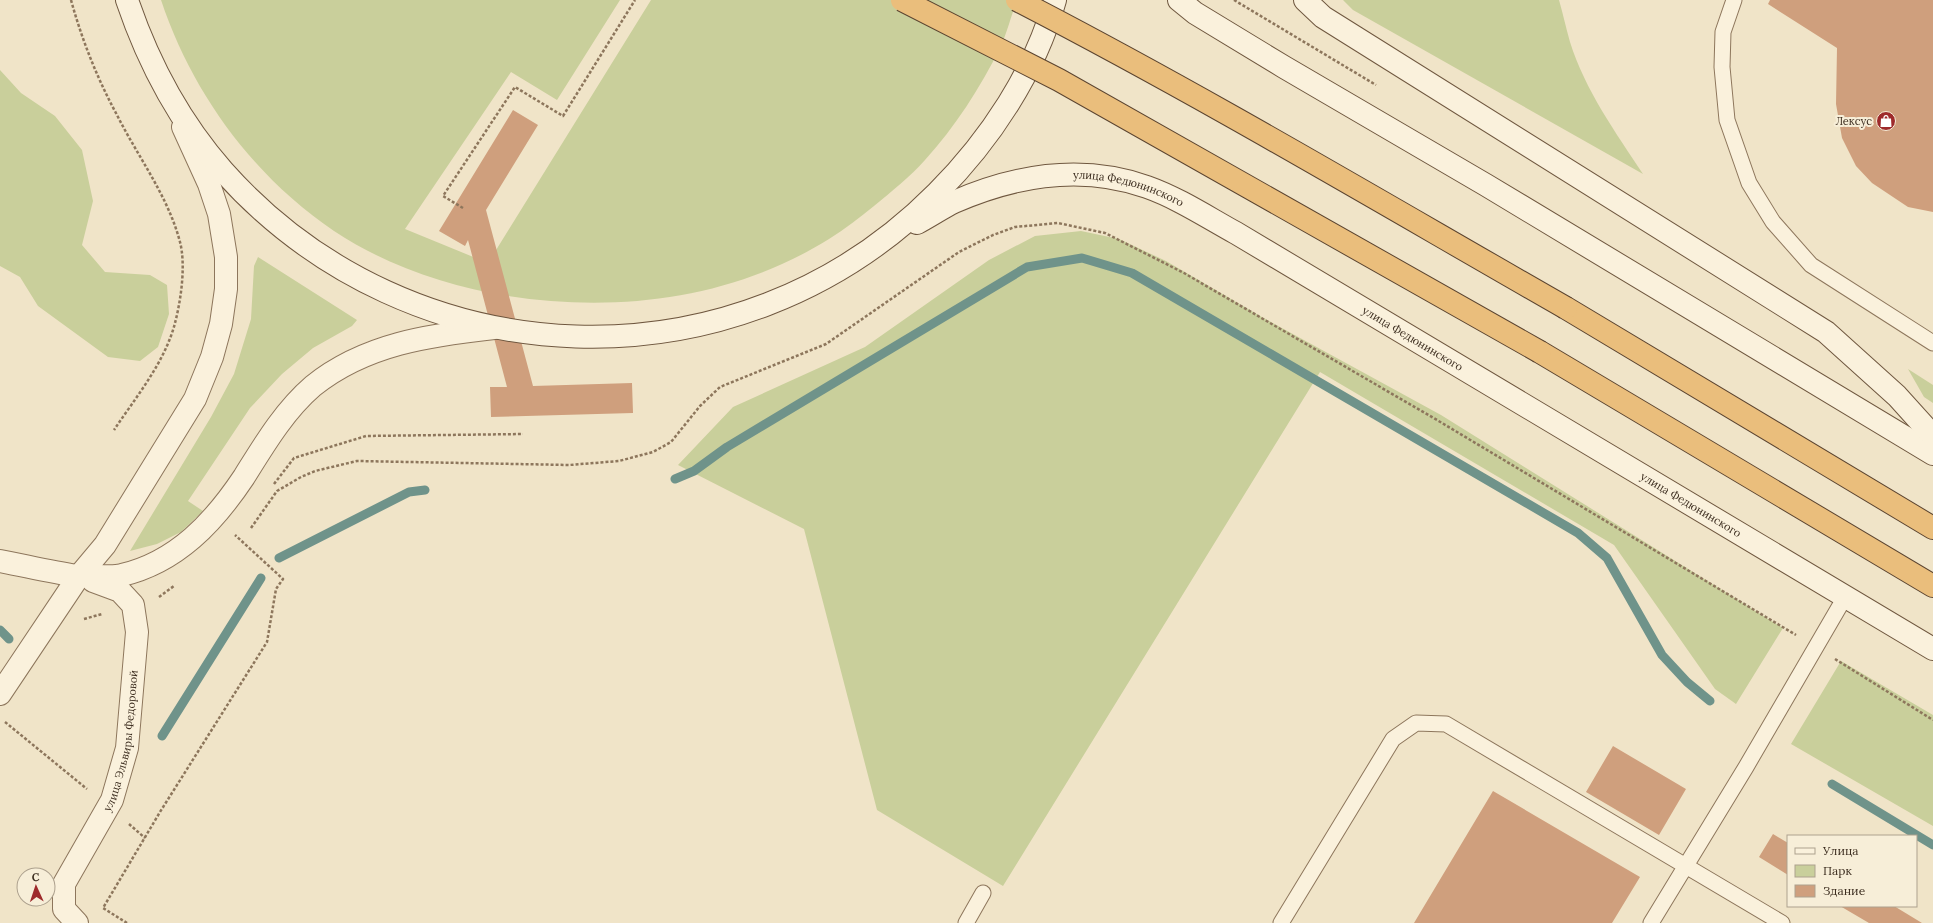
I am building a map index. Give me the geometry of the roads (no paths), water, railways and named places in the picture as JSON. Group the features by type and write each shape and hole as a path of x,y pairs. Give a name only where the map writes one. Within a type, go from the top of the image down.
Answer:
{"highway":[{"path":"902,0 1066,84 1540,352 1933,586"},
{"path":"1017,0 1083,34 1227,113 1566,308 1933,528"}],"main road":[{"path":"0,694 78,576 104,546 194,399 212,357 221,324 226,289 226,257 219,214 209,184 139,34 127,0"},
{"path":"164,86 194,134 223,170 254,203 289,233 326,260 365,283 407,302 450,317 494,328 570,336 623,336 704,325 750,311 810,286 866,253 915,215 958,172 996,122 1027,70 1052,13 1055,0"},
{"path":"1179,0 1195,13 1284,67 1493,190 1933,454"},
{"path":"1305,0 1323,17 1826,332 1897,396 1933,436"},
{"name":"улица Федюнинского","path":"866,253 954,203 999,186 1037,176 1071,174 1109,177 1147,187 1183,203 1236,233 1933,649"},
{"path":"0,561 78,576 121,575 156,564 184,546 204,528 226,504 273,431 292,407 313,387 350,361 375,350 407,341 446,333 494,328"},
{"name":"улица Эльвиры Федоровой","path":"77,923 64,908 64,884 112,800 127,748 137,632 133,605 120,591 78,576"}],"lane":[{"path":"1734,0 1723,32 1722,67 1727,120 1749,183 1773,222 1811,265 1933,343"},
{"path":"1650,923 1816,648 1845,597"},
{"path":"1281,923 1393,739 1416,723 1446,724 1782,923"},
{"path":"966,923 983,893"}],"waterway":[{"path":"675,479 694,471 727,447 1027,267 1082,258 1132,273 1578,533 1607,558 1662,655 1687,682 1710,701"},
{"path":"279,558 409,492 425,490"},
{"path":"162,736 261,578"},
{"path":"0,630 9,639"},
{"path":"1832,784 1916,835"},
{"path":"1917,835 1933,845"}],"place":[{"name":"Лексус","path":"1886,121"}]}
